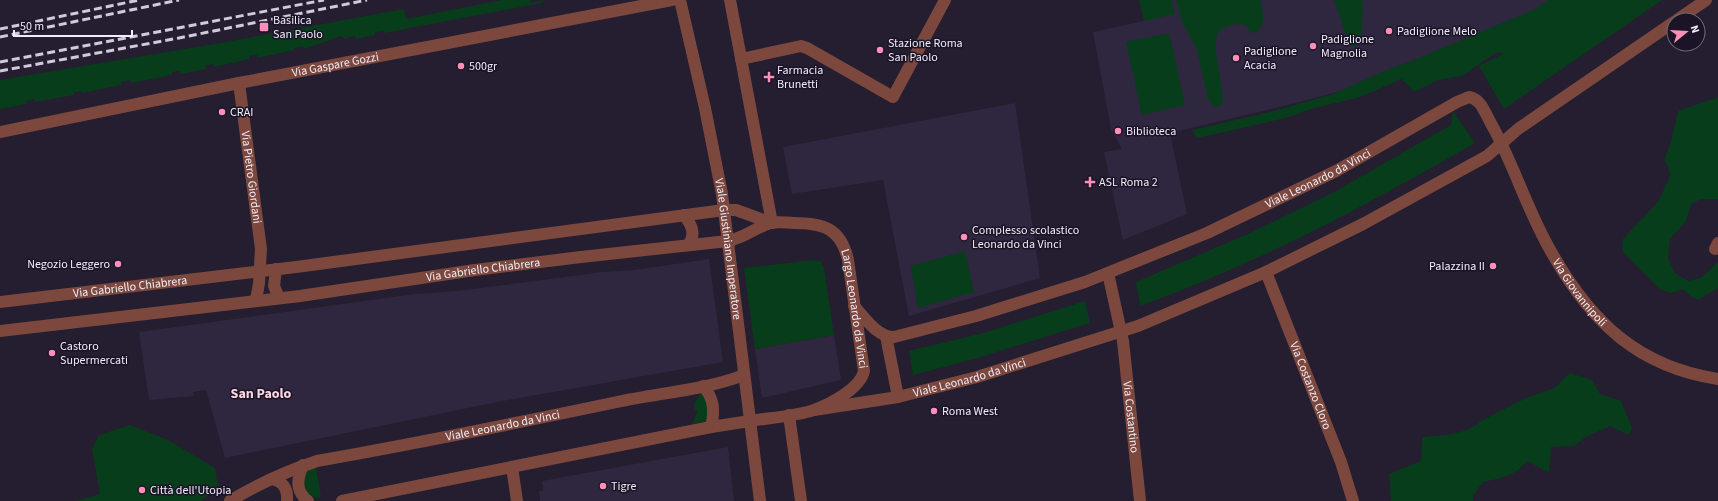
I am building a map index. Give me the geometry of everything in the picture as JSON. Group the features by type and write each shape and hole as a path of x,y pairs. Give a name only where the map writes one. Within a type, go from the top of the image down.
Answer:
{"street":[{"name":"Via Gaspare Gozzi","path":"0,132 239,83 672,0"},
{"name":"Viale Giustiniano Imperatore","path":"680,0 708,122 724,210 760,501"},
{"path":"741,59 801,46 893,97 945,0"},
{"path":"1689,12 1706,0"},
{"path":"732,1 741,59 772,223"},
{"name":"Viale Leonardo da Vinci","path":"814,410 898,397 977,377 1121,332 1266,272 1393,208 1487,156 1518,129 1666,27"},
{"name":"Via Pietro Giordani","path":"239,83 261,249 260,271"},
{"name":"Viale Leonardo da Vinci","path":"886,336 900,336 976,316 1108,273 1207,233 1336,171 1465,98 1472,98 1481,106 1502,144"},
{"name":"Via Giovannipoli","path":"1502,144 1549,248 1566,277 1596,315 1624,341 1652,360 1682,371 1718,378"},
{"name":"Via Gabriello Chiabrera","path":"0,302 276,269 724,210"},
{"name":"Largo Leonardo da Vinci","path":"724,210 736,210 772,223 817,224 828,229 840,238 846,251 863,375 856,386 846,394 814,410 750,421"},
{"path":"684,215 691,224 693,230 693,236 688,245"},
{"name":"Largo Leonardo da Vinci","path":"728,241 739,238 772,223"},
{"name":"Via Gabriello Chiabrera","path":"0,331 279,298 475,270 728,241"},
{"path":"276,269 274,286 279,298"},
{"path":"256,300 260,271"},
{"name":"Via Costanzo Cloro","path":"1266,272 1338,455 1353,501"},
{"path":"1108,273 1121,332"},
{"path":"854,306 877,331 886,336 898,397"},
{"name":"Via Costantino","path":"1121,332 1140,501"},
{"name":"Viale Leonardo da Vinci","path":"230,501 254,486 318,461 444,438 726,382 744,375"},
{"path":"703,386 710,395 713,403 714,412 711,427"},
{"path":"788,415 801,501"},
{"path":"342,501 711,427 750,421"},
{"path":"303,466 298,478 298,485 300,493 308,501"},
{"path":"512,467 517,501"},
{"path":"272,479 280,481 284,485 287,492 287,501"}],"shaded area":[{"path":"1139,0 1591,0 1473,55 1296,103 1170,133 1187,214 1123,240 1104,152 1122,149 1111,129 1093,32 1144,21"},
{"name":"Complesso scolastico Leonardo da Vinci","path":"1015,103 1040,278 909,316 883,180 792,194 783,147"},
{"path":"709,259 723,362 497,402 225,458 206,390 193,392 194,396 149,400 139,332 415,294 458,291 603,272 634,270"},
{"path":"834,335 841,380 762,398 755,349"},
{"path":"728,447 734,501 540,501 539,491 543,491 542,481"}],"green space":[{"path":"502,0 530,0 531,3 544,0 542,3 384,33 384,31 375,32 375,35 356,39 355,36 346,38 346,40 341,36 304,49 303,46 294,48 294,50 258,58 258,55 249,56 250,59 214,67 213,64 205,66 206,69 181,74 180,71 172,72 172,75 131,83 130,80 121,82 121,85 82,93 81,91 74,92 74,95 35,102 34,99 26,101 26,104 0,109 0,80 226,42 404,9 406,19"},
{"path":"1139,0 1172,0 1175,14 1144,21"},
{"path":"1176,0 1260,0 1263,22 1259,30 1255,33 1251,32 1245,25 1238,24 1227,26 1218,33 1215,45 1223,99 1218,107 1214,107 1208,99 1197,50 1182,22"},
{"path":"1334,0 1362,0 1363,10 1361,39 1360,43 1355,46 1351,46 1349,44"},
{"path":"1549,0 1662,0 1504,109 1479,66 1503,54 1497,52 1462,76 1438,80 1414,92 1402,79 1360,97 1311,109 1286,118 1197,138 1192,130 1274,111 1333,94 1386,70 1419,58 1531,11"},
{"path":"1169,33 1185,105 1142,115 1126,42"},
{"path":"1718,97 1718,199 1701,199 1691,204 1686,221 1670,239 1668,258 1675,273 1688,281 1701,278 1718,262 1718,288 1698,300 1683,289 1671,293 1661,290 1622,251 1623,239 1658,202 1670,176 1668,166 1664,160 1671,142 1678,111"},
{"path":"1453,111 1475,143 1382,195 1285,245 1228,271 1140,306 1136,282 1250,233 1334,192 1451,125"},
{"path":"965,251 974,292 918,308 911,266"},
{"path":"813,260 820,261 824,268 834,335 755,349 744,268"},
{"path":"1085,301 1090,323 974,359 913,375 909,351 983,333"},
{"path":"1570,373 1592,380 1600,394 1621,401 1632,428 1629,435 1610,426 1586,437 1574,446 1551,447 1549,473 1528,461 1508,476 1483,482 1473,496 1473,501 1391,501 1389,474 1421,461 1422,437 1453,434 1475,426 1481,421 1524,399 1554,388"},
{"path":"701,391 707,406 708,413 706,421 692,424 698,410 695,410 694,405"},
{"path":"130,425 166,439 215,468 218,486 201,501 76,501 100,494 92,449 99,435"},
{"path":"312,468 316,468 321,497 315,498 306,492 303,480 307,471"}],"railway":[{"path":"0,29 139,0"},
{"path":"0,37 179,0"},
{"path":"0,62 324,0"},
{"path":"0,71 179,38 367,0"}],"place":[{"name":"Basilica San Paolo","path":"264,27"},
{"name":"Padiglione Melo","path":"1389,31"},
{"name":"Padiglione Magnolia","path":"1313,46"},
{"name":"Stazione Roma San Paolo","path":"880,50"},
{"name":"Padiglione Acacia","path":"1236,58"},
{"name":"500gr","path":"461,66"},
{"name":"Farmacia Brunetti","path":"769,77"},
{"name":"CRAI","path":"222,112"},
{"name":"Biblioteca","path":"1118,131"},
{"name":"ASL Roma 2","path":"1090,182"},
{"name":"Complesso scolastico Leonardo da Vinci","path":"964,237"},
{"name":"Negozio Leggero","path":"118,264"},
{"name":"Palazzina II","path":"1493,266"},
{"name":"Castoro Supermercati","path":"52,353"},
{"name":"Roma West","path":"934,411"},
{"name":"Tigre","path":"603,486"},
{"name":"Città dell'Utopia","path":"142,490"}],"district":[{"name":"San Paolo","path":"261,393"}]}
